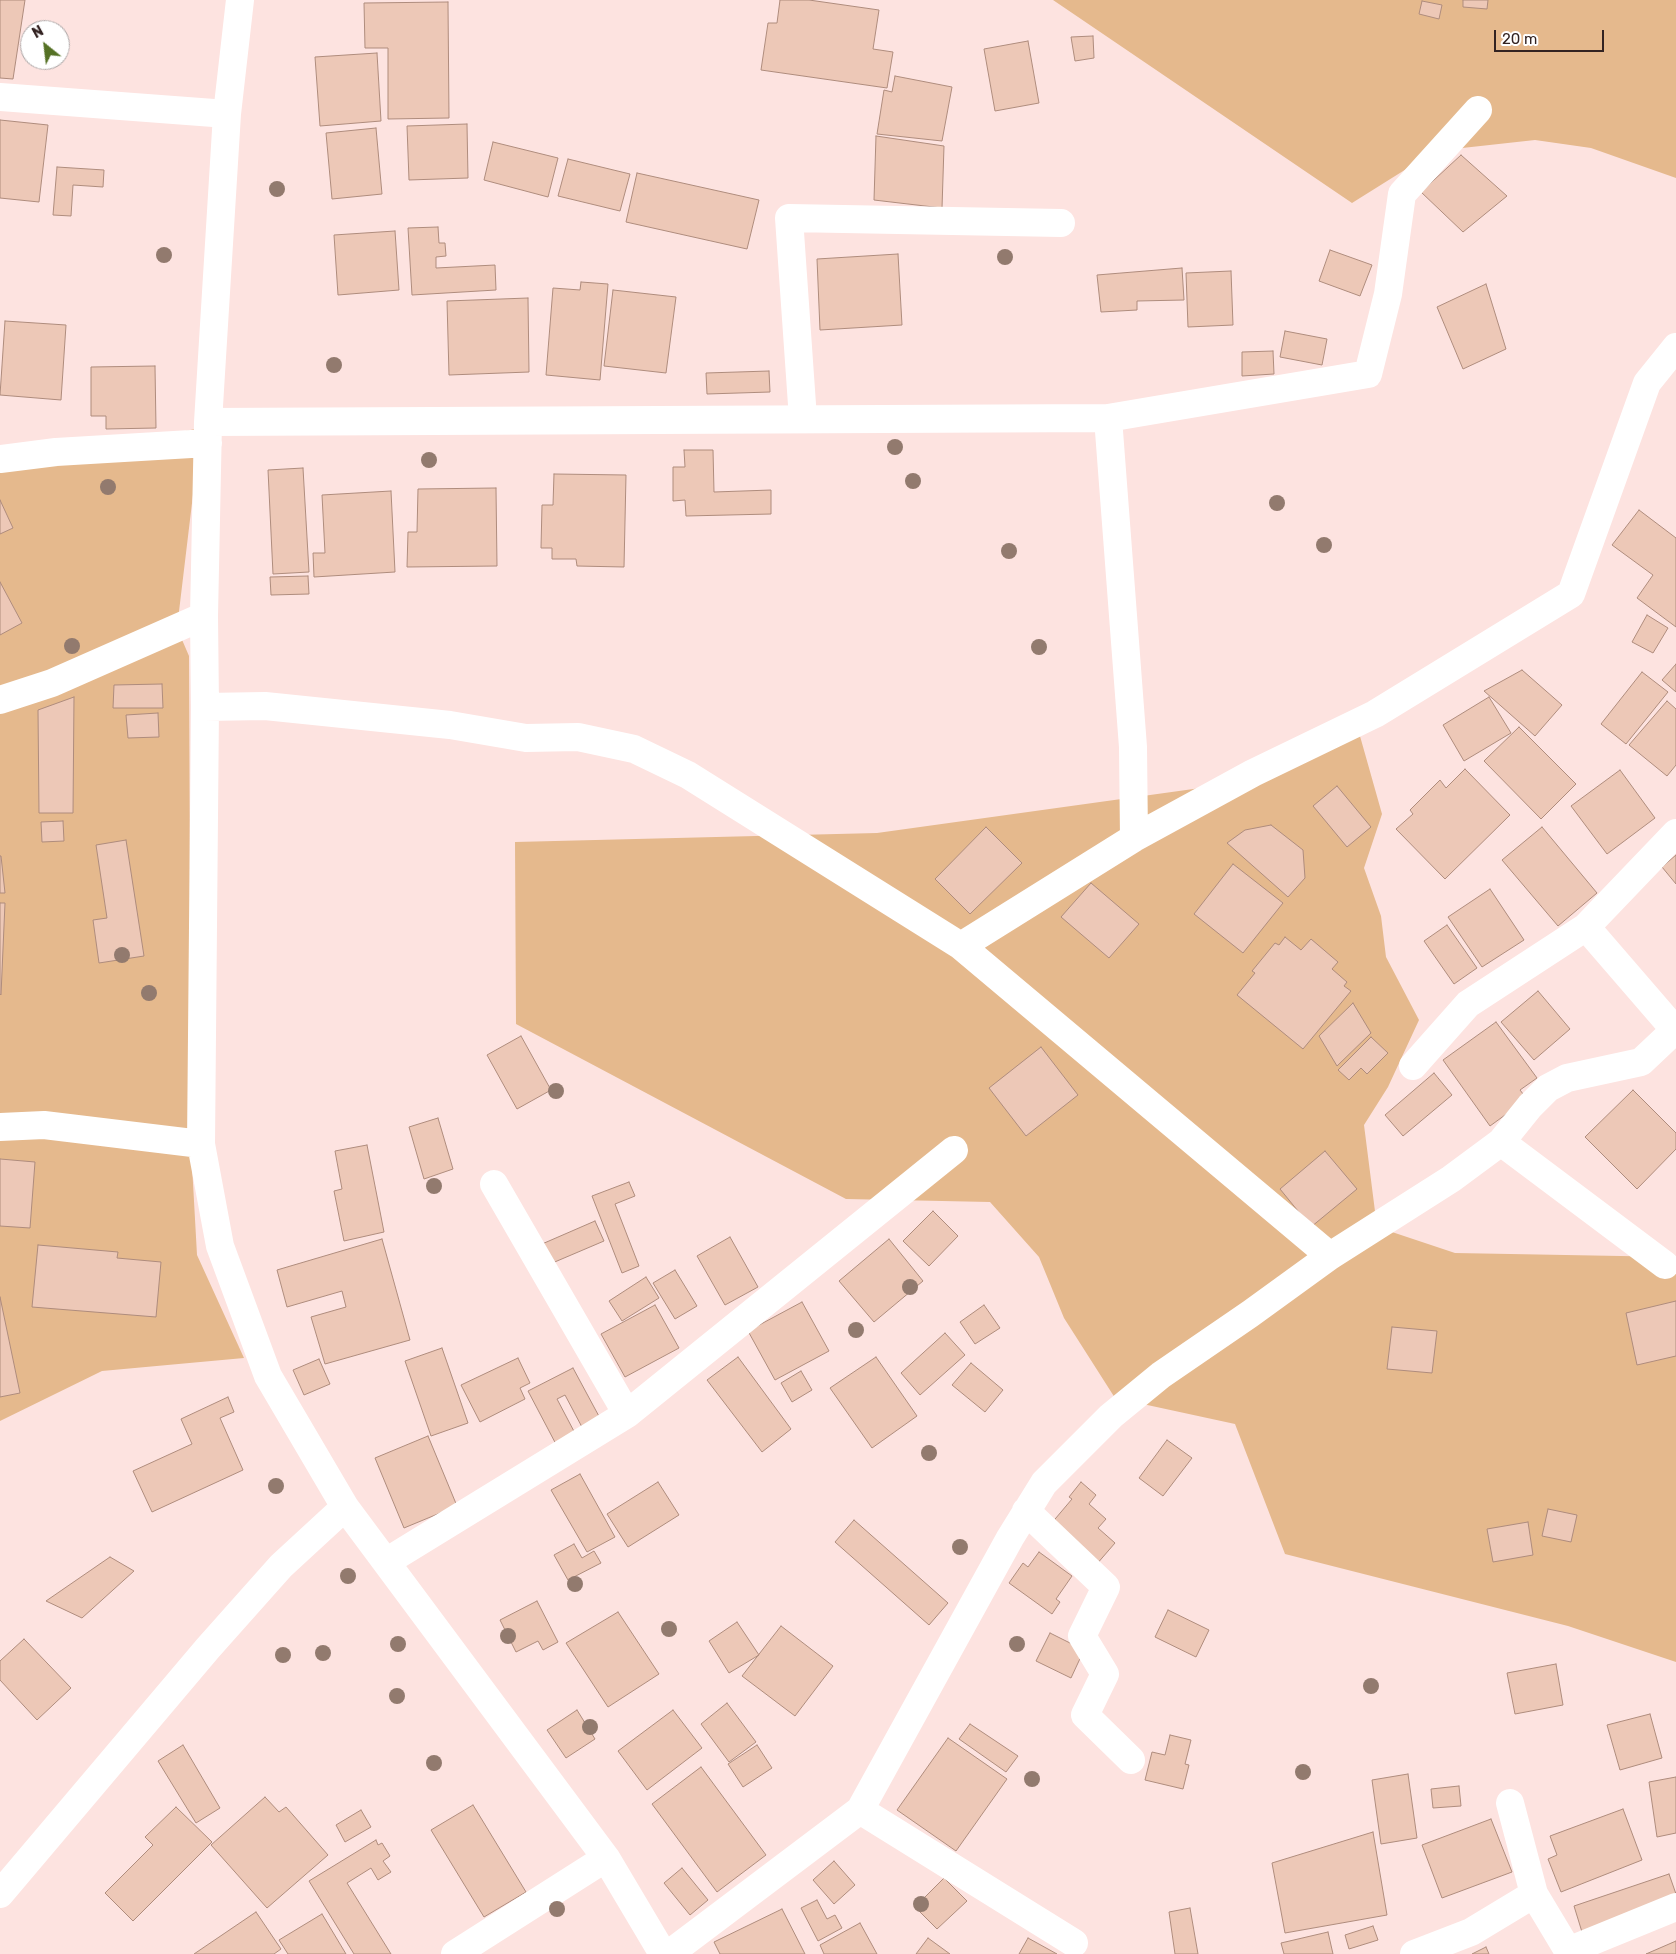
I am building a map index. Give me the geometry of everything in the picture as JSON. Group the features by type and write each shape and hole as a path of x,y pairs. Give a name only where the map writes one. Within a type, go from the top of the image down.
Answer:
{"street":[{"path":"240,0 227,114 208,433 204,616 206,707 201,1144 220,1246 268,1376 345,1507 606,1858 662,1954"},
{"path":"0,97 227,114"},
{"path":"0,459 208,433 804,419 1108,418 1368,374 1388,294 1402,194 1478,110"},
{"path":"804,419 789,218 1061,223"},
{"path":"961,946 1134,838 1252,773 1375,714 1571,594 1646,383 1676,347"},
{"path":"1108,418 1133,747 1134,838"},
{"path":"0,700 52,683 204,616"},
{"path":"206,707 265,706 450,726 526,738 578,737 634,749 688,775 961,946 1330,1256"},
{"path":"1413,1066 1468,1004 1586,927 1676,834"},
{"path":"669,1954 860,1810 1026,1511 1044,1483 1111,1416 1161,1375 1330,1256 1452,1179 1501,1142 1530,1106 1548,1088 1567,1078 1641,1062 1675,1029 1586,927"},
{"path":"0,1127 44,1125 201,1144"},
{"path":"1501,1142 1665,1265"},
{"path":"386,1562 627,1414 954,1150"},
{"path":"494,1184 627,1414"},
{"path":"0,1894 208,1648 281,1566 345,1507"},
{"path":"1026,1511 1106,1587 1082,1636 1105,1674 1085,1715 1131,1760"},
{"path":"1510,1803 1534,1894 1569,1953 1676,1907"},
{"path":"860,1810 1074,1943"},
{"path":"455,1954 606,1858"},
{"path":"1414,1954 1471,1932 1534,1894"}],"shaded area":[{"path":"1053,0 1676,0 1676,178 1591,148 1535,140 1435,151 1352,203"},
{"path":"201,428 177,628 189,656 191,1147 197,1255 244,1358 102,1371 0,1421 0,466"},
{"path":"1358,729 1382,814 1364,868 1381,916 1386,957 1419,1020 1388,1087 1364,1125 1377,1227 1455,1253 1676,1257 1676,1662 1568,1626 1285,1554 1235,1424 1115,1398 1064,1318 1039,1257 990,1202 846,1199 516,1024 515,842 877,833 1222,785"}],"building":[{"path":"0,0 25,0 22,20 20,20 20,33 13,79 0,78"},
{"path":"780,0 809,0 879,10 873,49 893,52 887,88 761,70 768,23 777,23"},
{"path":"1463,0 1488,0 1487,9 1463,7"},
{"path":"1422,1 1442,5 1439,19 1419,14"},
{"path":"448,2 449,118 388,119 388,48 365,48 364,3"},
{"path":"1093,36 1094,58 1075,61 1071,37"},
{"path":"1028,41 1039,103 995,111 984,49"},
{"path":"377,53 381,121 320,126 315,57"},
{"path":"895,76 952,87 942,141 877,134 884,90 892,92"},
{"path":"0,120 48,125 39,202 0,198"},
{"path":"467,124 468,178 409,180 407,126"},
{"path":"376,128 382,194 332,199 326,133"},
{"path":"876,136 944,146 942,208 874,200"},
{"path":"493,142 558,158 548,197 484,180"},
{"path":"1461,155 1507,196 1463,232 1421,192"},
{"path":"568,159 630,174 620,211 558,196"},
{"path":"57,167 104,170 103,187 73,185 71,216 53,215"},
{"path":"637,173 759,200 747,249 626,222"},
{"path":"438,227 439,243 445,243 446,256 436,257 436,268 495,265 496,290 412,295 408,228"},
{"path":"395,231 399,290 338,295 334,235"},
{"path":"1330,250 1372,265 1360,296 1319,281"},
{"path":"898,254 902,325 820,330 817,259"},
{"path":"1182,268 1184,300 1137,301 1137,310 1101,312 1097,275"},
{"path":"1231,271 1233,325 1188,327 1186,273"},
{"path":"581,282 608,284 600,380 546,375 553,288 580,290"},
{"path":"1486,284 1506,349 1463,369 1437,307"},
{"path":"613,290 676,297 666,373 604,366"},
{"path":"528,298 529,372 449,375 447,301"},
{"path":"5,321 66,325 61,400 0,395"},
{"path":"1285,331 1327,339 1322,365 1280,357"},
{"path":"1273,351 1274,374 1242,376 1242,352"},
{"path":"155,366 156,428 106,429 106,416 91,416 91,367"},
{"path":"769,371 770,392 707,394 706,373"},
{"path":"684,450 713,450 714,492 771,490 771,514 686,516 685,500 673,501 673,467 685,467"},
{"path":"303,468 309,572 273,574 268,470"},
{"path":"554,474 626,475 624,567 577,566 576,559 552,559 552,548 541,548 542,505 553,505"},
{"path":"496,488 497,566 407,567 408,532 417,532 418,489"},
{"path":"391,491 395,572 314,577 313,553 325,553 322,495"},
{"path":"0,500 13,528 0,534"},
{"path":"1639,510 1676,538 1676,627 1637,598 1653,575 1612,545"},
{"path":"308,576 309,594 271,595 270,577"},
{"path":"0,582 22,623 0,635"},
{"path":"1647,615 1668,628 1653,653 1632,642"},
{"path":"1676,664 1676,692 1662,680"},
{"path":"1522,670 1562,705 1535,736 1484,691"},
{"path":"1642,672 1668,692 1626,744 1601,724"},
{"path":"162,684 163,708 113,708 114,685"},
{"path":"74,697 73,813 39,813 38,710"},
{"path":"1489,697 1511,733 1464,761 1443,725"},
{"path":"1667,701 1676,709 1676,765 1667,776 1629,745"},
{"path":"158,713 159,737 128,738 126,715"},
{"path":"1519,727 1576,784 1541,819 1484,761"},
{"path":"1465,769 1510,815 1445,879 1396,829 1413,814 1410,810 1440,780 1446,788"},
{"path":"1620,770 1655,818 1607,854 1571,806"},
{"path":"1337,786 1371,827 1347,847 1313,806"},
{"path":"63,821 64,841 42,842 41,822"},
{"path":"1271,825 1303,850 1305,878 1288,897 1227,843 1245,830"},
{"path":"986,827 1022,863 970,914 935,879"},
{"path":"1542,827 1597,893 1558,926 1502,860"},
{"path":"126,840 144,956 99,963 93,920 107,918 96,845"},
{"path":"1676,855 1676,884 1662,867"},
{"path":"1,856 5,893 0,893"},
{"path":"1233,864 1283,903 1243,953 1194,914"},
{"path":"1091,883 1139,924 1109,958 1061,917"},
{"path":"1490,889 1524,940 1482,967 1448,917"},
{"path":"0,903 5,903 1,995 0,994"},
{"path":"1447,925 1477,968 1454,984 1424,941"},
{"path":"1285,937 1301,950 1311,939 1338,962 1332,969 1347,982 1344,986 1351,991 1303,1049 1237,995 1255,973 1252,971 1275,943 1279,945"},
{"path":"1538,991 1570,1029 1534,1060 1501,1022"},
{"path":"1353,1003 1371,1033 1337,1066 1319,1036"},
{"path":"1496,1022 1537,1078 1520,1090 1527,1099 1490,1126 1443,1060"},
{"path":"521,1036 551,1090 517,1109 487,1055"},
{"path":"1371,1037 1388,1053 1367,1074 1361,1068 1349,1080 1338,1070"},
{"path":"1041,1047 1078,1095 1026,1136 989,1088"},
{"path":"1434,1073 1452,1095 1403,1136 1385,1115"},
{"path":"1633,1090 1676,1133 1676,1149 1637,1189 1585,1137"},
{"path":"438,1118 453,1169 424,1179 409,1127"},
{"path":"367,1145 384,1232 344,1241 334,1191 342,1189 335,1151"},
{"path":"1325,1151 1357,1189 1311,1227 1280,1189"},
{"path":"0,1159 35,1162 30,1228 0,1226"},
{"path":"629,1182 635,1196 615,1204 639,1266 622,1273 592,1196"},
{"path":"933,1211 958,1236 929,1266 903,1241"},
{"path":"595,1221 604,1241 550,1264 542,1244"},
{"path":"730,1237 758,1287 725,1305 697,1256"},
{"path":"382,1239 410,1340 325,1364 311,1317 346,1307 342,1291 287,1307 277,1270"},
{"path":"889,1239 923,1281 874,1322 839,1281"},
{"path":"38,1245 118,1252 117,1258 161,1262 156,1317 32,1307"},
{"path":"675,1270 697,1306 675,1319 653,1283"},
{"path":"646,1277 659,1298 622,1321 609,1301"},
{"path":"0,1297 20,1393 0,1397"},
{"path":"1676,1301 1676,1356 1637,1365 1626,1313"},
{"path":"802,1302 829,1351 775,1380 748,1331"},
{"path":"655,1305 679,1348 625,1377 601,1334"},
{"path":"984,1305 1000,1328 975,1344 960,1322"},
{"path":"1392,1327 1437,1331 1432,1373 1387,1369"},
{"path":"945,1333 965,1355 920,1395 901,1373"},
{"path":"442,1348 468,1423 431,1436 405,1361"},
{"path":"738,1357 791,1429 762,1452 707,1380"},
{"path":"876,1357 917,1416 872,1448 830,1388"},
{"path":"518,1358 530,1383 520,1388 525,1399 480,1422 461,1385"},
{"path":"319,1359 330,1384 304,1395 293,1370"},
{"path":"971,1363 1003,1390 985,1412 952,1385"},
{"path":"573,1368 601,1420 583,1429 565,1395 557,1399 577,1437 558,1448 528,1391"},
{"path":"801,1371 812,1390 792,1402 781,1383"},
{"path":"228,1397 234,1412 220,1418 243,1470 152,1512 133,1471 192,1444 181,1419"},
{"path":"428,1436 457,1506 404,1528 375,1458"},
{"path":"1167,1440 1192,1458 1163,1496 1139,1478"},
{"path":"580,1474 615,1537 587,1552 551,1490"},
{"path":"658,1482 679,1515 628,1547 607,1514"},
{"path":"1081,1482 1096,1495 1089,1504 1106,1519 1098,1528 1115,1543 1096,1565 1050,1525 1072,1499 1069,1497"},
{"path":"1548,1509 1577,1515 1571,1542 1542,1536"},
{"path":"854,1520 948,1603 929,1625 835,1542"},
{"path":"1528,1522 1533,1555 1493,1562 1487,1529"},
{"path":"574,1544 582,1558 594,1551 601,1563 568,1580 554,1555"},
{"path":"1039,1552 1072,1576 1056,1599 1060,1602 1052,1614 1009,1583 1023,1563 1028,1567"},
{"path":"110,1557 134,1571 82,1618 46,1601"},
{"path":"537,1601 558,1642 543,1650 538,1641 516,1652 500,1620"},
{"path":"1168,1610 1209,1630 1196,1657 1155,1637"},
{"path":"618,1612 659,1674 608,1707 566,1643"},
{"path":"737,1622 759,1655 729,1673 709,1641"},
{"path":"781,1626 833,1666 795,1716 742,1676"},
{"path":"1050,1633 1084,1650 1071,1678 1036,1661"},
{"path":"24,1639 71,1688 37,1720 0,1680 0,1661"},
{"path":"1556,1664 1563,1705 1515,1714 1507,1673"},
{"path":"727,1703 756,1742 729,1762 701,1724"},
{"path":"577,1710 595,1739 566,1758 547,1730"},
{"path":"673,1710 702,1748 647,1790 618,1751"},
{"path":"1650,1714 1662,1758 1620,1770 1607,1725"},
{"path":"970,1724 1018,1756 1006,1772 959,1739"},
{"path":"1170,1735 1191,1740 1185,1764 1189,1765 1183,1789 1145,1780 1152,1752 1165,1755"},
{"path":"948,1738 1007,1779 956,1851 897,1810"},
{"path":"183,1745 220,1808 196,1823 158,1761"},
{"path":"757,1745 772,1768 743,1787 728,1764"},
{"path":"701,1767 766,1855 717,1892 652,1804"},
{"path":"1408,1774 1417,1838 1381,1844 1372,1780"},
{"path":"1676,1777 1676,1833 1657,1837 1649,1782"},
{"path":"1459,1786 1461,1806 1433,1808 1431,1789"},
{"path":"265,1797 279,1812 286,1807 328,1855 267,1908 211,1845"},
{"path":"473,1805 526,1892 484,1917 431,1830"},
{"path":"176,1807 212,1842 133,1921 105,1893 153,1845 145,1837"},
{"path":"1623,1809 1642,1860 1561,1892 1548,1859 1557,1855 1550,1836"},
{"path":"361,1810 371,1827 345,1842 336,1825"},
{"path":"1491,1819 1512,1872 1442,1898 1422,1845"},
{"path":"1373,1832 1387,1915 1285,1933 1272,1863"},
{"path":"376,1840 378,1845 382,1843 390,1856 383,1861 391,1872 378,1880 371,1868 347,1883 391,1954 354,1954 309,1881"},
{"path":"834,1861 855,1885 834,1904 813,1880"},
{"path":"682,1868 708,1900 690,1915 664,1883"},
{"path":"1669,1874 1676,1894 1582,1932 1574,1906"},
{"path":"944,1878 967,1901 937,1929 915,1907"},
{"path":"817,1900 827,1919 835,1915 842,1928 818,1941 801,1908"},
{"path":"1190,1908 1198,1954 1175,1954 1169,1912"},
{"path":"782,1909 805,1954 720,1954 714,1942"},
{"path":"256,1912 281,1949 274,1954 194,1954"},
{"path":"322,1914 346,1954 288,1954 279,1940"},
{"path":"860,1923 877,1954 824,1954 820,1945"},
{"path":"1373,1926 1378,1940 1349,1949 1345,1935"},
{"path":"1328,1932 1333,1954 1284,1954 1281,1943"},
{"path":"928,1938 950,1954 916,1954"},
{"path":"1028,1938 1057,1954 1019,1954"},
{"path":"1676,1941 1676,1954 1646,1954"},
{"path":"1486,1947 1489,1954 1472,1954"}]}
